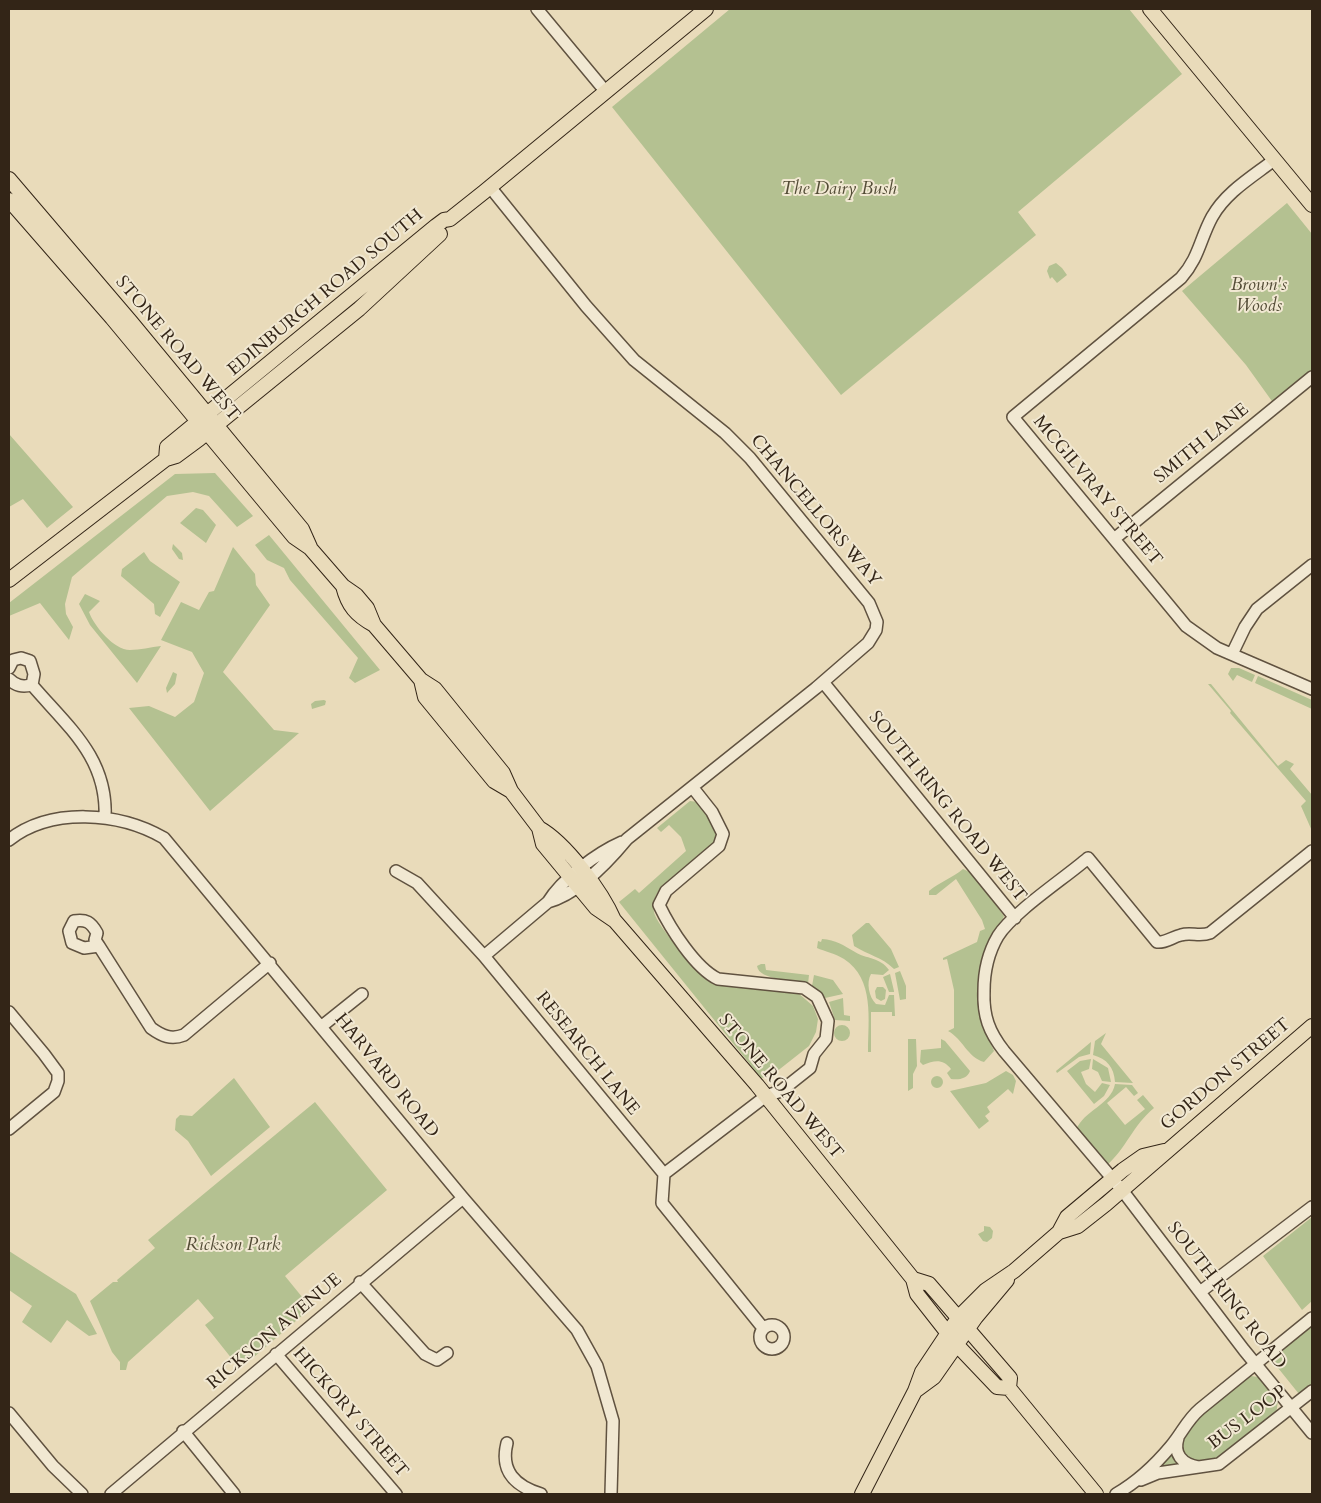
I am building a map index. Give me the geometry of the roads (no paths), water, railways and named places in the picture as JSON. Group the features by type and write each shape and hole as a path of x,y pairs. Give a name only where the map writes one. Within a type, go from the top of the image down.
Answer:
{"main road":[{"name":"EDINBURGH ROAD SOUTH","path":"9,580 166,459 167,447 207,424 436,226 444,220 450,219 490,187 706,9"},
{"path":"1150,9 1312,204"},
{"name":"STONE ROAD WEST","path":"9,180 131,322 207,424"},
{"name":"STONE ROAD WEST","path":"9,200 112,318 302,529 310,548 343,586 348,603 358,616 374,626 421,680 435,689 504,773 511,791 539,828 543,844 579,878 596,908 615,921 766,1096 913,1279 917,1294 957,1345 997,1387 1009,1388 1010,1378 929,1284 913,1279"},
{"path":"112,318 131,322"},
{"name":"GORDON STREET","path":"915,1391 934,1377 957,1345 963,1323 986,1290 1014,1271 1059,1232 1067,1217 1117,1185 1143,1156 1164,1152 1312,1026"},
{"name":"GORDON STREET","path":"862,1494 915,1391 922,1372 948,1333 963,1323"},
{"path":"1009,1388 1096,1494"}],"street":[{"path":"537,9 606,92"},
{"name":"MCGILVRAY STREET","path":"1274,160 1233,191 1220,206 1211,219 1197,256 1181,278 1013,417 1186,626 1206,641 1312,689"},
{"name":"CHANCELLORS WAY","path":"490,187 586,306 634,360 725,434 750,458 869,604 877,622 873,636 823,682 627,839 612,857 579,878"},
{"name":"SMITH LANE","path":"1114,539 1312,377"},
{"path":"1232,654 1245,627 1257,610 1312,565"},
{"path":"9,668 13,660 21,658 30,661 34,674 32,685"},
{"path":"9,679 14,685 32,685 86,749 99,771 105,790 105,818"},
{"name":"SOUTH RING ROAD WEST","path":"823,682 1015,918 999,935 986,966 984,1009 989,1028 1009,1058 1117,1185"},
{"path":"693,788 712,812 723,834 719,846 666,891 660,905 666,920 706,973 718,979 804,988 817,997 828,1021 826,1039 814,1054 810,1068 781,1091 766,1096 664,1174 662,1203 764,1328"},
{"name":"HARVARD ROAD","path":"9,840 21,830 56,820 78,817 105,818 149,829 164,838 270,963 463,1198 577,1330 597,1366 613,1421 611,1494"},
{"path":"1015,918 1088,858 1157,942 1162,943 1182,934 1205,935 1246,906 1312,851"},
{"name":"RESEARCH LANE","path":"396,871 417,883 484,956 664,1174"},
{"path":"484,956 548,902 555,891 579,878"},
{"path":"98,946 151,1028 162,1036 176,1038 184,1035 270,963"},
{"path":"322,1026 362,994"},
{"path":"9,1012 58,1074 58,1081 54,1092 9,1129"},
{"name":"SOUTH RING ROAD","path":"1117,1185 1312,1433"},
{"name":"RICKSON AVENUE","path":"111,1494 360,1282 463,1198"},
{"path":"1200,1292 1312,1207"},
{"path":"360,1282 425,1354 437,1360 447,1352"},
{"name":"BUS LOOP","path":"1136,1482 1172,1445 1181,1429 1200,1409 1312,1318"},
{"name":"HICKORY STREET","path":"276,1354 396,1494"},
{"name":"BUS LOOP","path":"1116,1494 1136,1482 1158,1473 1203,1468 1219,1464 1312,1391"},
{"path":"9,1413 53,1466 82,1494"},
{"name":"BUS LOOP","path":"1181,1429 1176,1444 1178,1454 1187,1464 1203,1468"},
{"path":"183,1432 234,1494"},
{"path":"507,1443 504,1457 513,1479 525,1488 541,1494"}],"park label":[{"name":"The Dairy Bush","path":"839,190"},
{"name":"Brown's Woods","path":"1259,296"},
{"name":"Rickson Park","path":"233,1246"}]}
